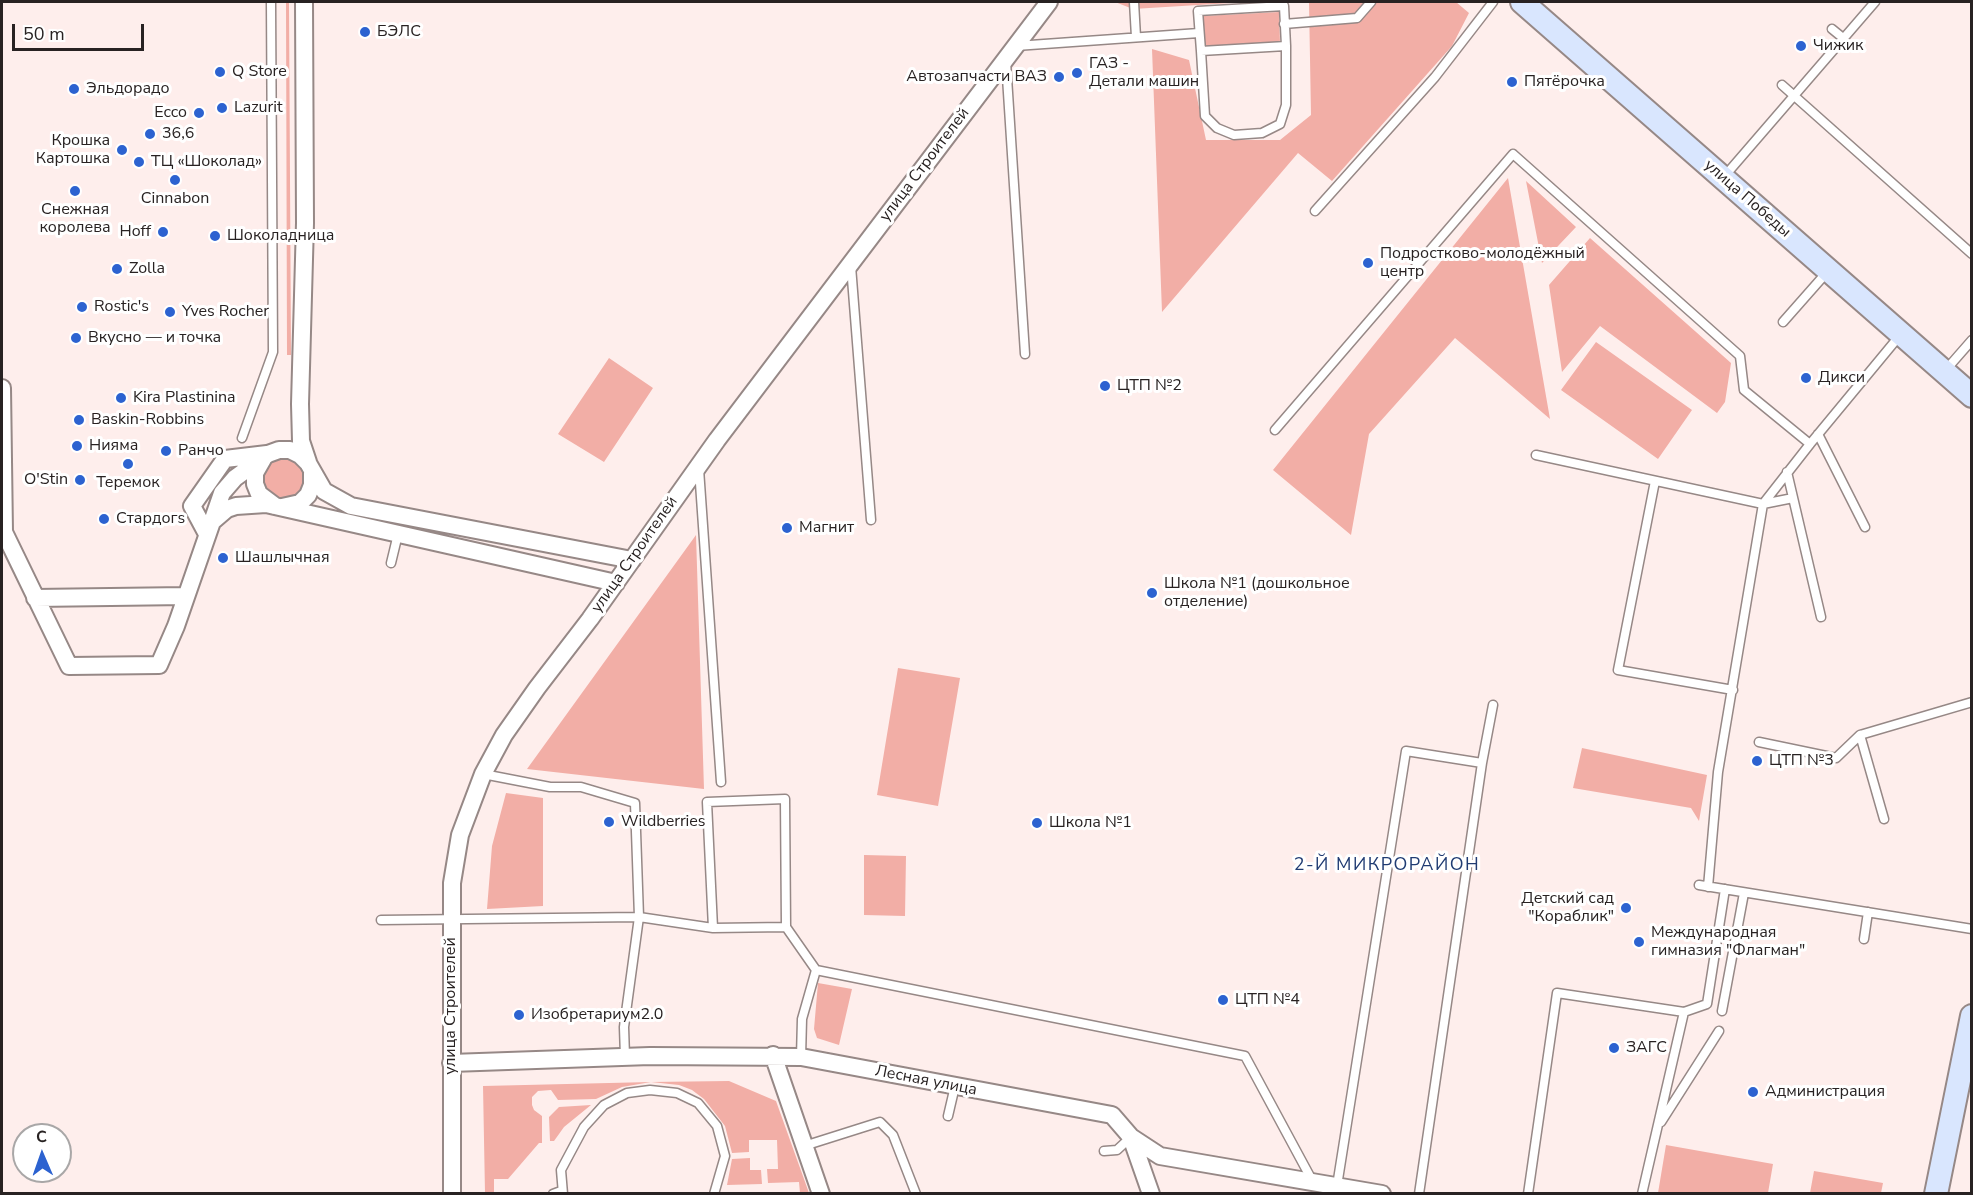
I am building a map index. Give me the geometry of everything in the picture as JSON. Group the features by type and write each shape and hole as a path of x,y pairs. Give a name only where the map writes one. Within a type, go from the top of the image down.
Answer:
{"street":[{"path":"268,454 260,462 255,472 255,484 259,494 278,507 300,503 308,495 312,485 310,468 302,449 300,404 305,223 304,2"},
{"name":"улица Строителей","path":"452,1194 452,883 460,836 483,774 511,726 699,465 1049,2"},
{"name":"улица Победы","path":"1522,2 1971,396"},
{"path":"2,388 4,532 69,666 159,665 227,486 268,454"},
{"path":"209,531 192,506 225,459 290,450 300,454 324,491 351,506 632,560"},
{"path":"209,531 220,514 236,506 255,504 398,534 527,567 616,583"},
{"path":"35,598 186,596"},
{"path":"1936,1194 1971,1016"},
{"path":"773,1055 820,1194"},
{"name":"Лесная улица","path":"451,1063 625,1057 773,1055 801,1057 1112,1115 1131,1137 1160,1156 1382,1194"},
{"path":"1131,1137 1151,1194"}],"lane":[{"path":"242,438 273,352 271,2"},
{"path":"1134,2 1136,37"},
{"path":"1284,24 1357,18 1371,2"},
{"path":"1315,212 1435,76 1493,2"},
{"path":"1723,178 1875,2"},
{"path":"1283,4 1286,105 1280,124 1262,133 1234,135 1216,128 1205,116 1198,11 1241,5 1283,4"},
{"path":"1832,29 1843,39"},
{"path":"1025,354 1011,52 1136,37 1199,33"},
{"path":"1201,51 1286,46"},
{"path":"1782,85 1971,254"},
{"path":"1275,430 1513,154 1740,356 1744,390 1810,444"},
{"path":"851,263 871,520"},
{"path":"1783,322 1828,270"},
{"path":"1901,334 1763,504 1718,772 1703,886 1971,929"},
{"path":"1944,372 1971,340"},
{"path":"1818,434 1865,528"},
{"path":"1536,455 1763,504 1793,498"},
{"path":"699,465 721,782"},
{"path":"1787,472 1821,617"},
{"path":"1655,481 1618,670 1733,690"},
{"path":"391,563 398,534"},
{"path":"1759,742 1836,758 1860,735 1922,721 1971,702"},
{"path":"1419,1194 1482,764 1493,705"},
{"path":"1860,735 1884,819"},
{"path":"1336,1186 1406,751 1482,764"},
{"path":"483,774 550,787 581,787 635,803 639,917 624,1027 625,1057"},
{"path":"713,928 708,802 785,799 786,927 816,970 1245,1056 1313,1182"},
{"path":"1528,1194 1557,993 1684,1012 1707,1004 1725,889"},
{"path":"1722,1011 1744,893"},
{"path":"1864,939 1868,912"},
{"path":"381,920 639,917 713,928 786,927"},
{"path":"801,1057 802,1019 816,970"},
{"path":"1642,1194 1684,1012"},
{"path":"1658,1127 1719,1031"},
{"path":"948,1116 955,1086"},
{"path":"559,1193 561,1170 584,1127 604,1105 627,1093 650,1090 677,1093 698,1103 717,1126 725,1156 714,1194"},
{"path":"804,1146 880,1122 893,1135 916,1194"},
{"path":"1104,1150 1117,1150 1131,1137"}],"shaded area":[{"path":"286,2 289,2 291,355 287,355"},
{"path":"1115,2 1247,2 1133,9"},
{"path":"1309,2 1456,2 1469,13 1452,46 1332,181 1298,153 1162,312 1152,49 1189,60 1206,140 1280,140 1311,115"},
{"path":"1279,12 1280,43 1205,46 1203,16"},
{"path":"1508,178 1550,419 1455,338 1369,434 1351,535 1273,470"},
{"path":"1526,181 1576,227 1542,263"},
{"path":"1590,238 1731,363 1725,402 1717,413 1600,326 1562,372 1549,285"},
{"path":"1596,342 1692,410 1658,459 1561,390"},
{"path":"609,358 653,388 604,462 558,434"},
{"path":"284,457 299,463 305,478 299,493 284,499 269,493 263,478 269,463"},
{"path":"696,535 704,789 527,769"},
{"path":"898,668 960,678 938,806 877,795"},
{"path":"1582,748 1707,775 1699,821 1691,808 1573,788"},
{"path":"506,793 543,798 543,906 487,909 492,846"},
{"path":"864,855 906,856 905,916 864,915"},
{"path":"818,983 852,989 839,1045 817,1038 814,1029"},
{"path":"729,1081 776,1101 809,1193 800,1193 799,1182 768,1183 767,1169 778,1169 777,1140 749,1140 749,1152 732,1153 725,1126 704,1099 692,1090 679,1085 651,1082"},
{"path":"651,1082 622,1087 596,1099 558,1100 551,1090 538,1091 532,1097 532,1105 534,1110 542,1116 542,1143 539,1143 508,1179 494,1179 494,1193 485,1193 483,1086"},
{"path":"591,1105 564,1127 554,1141 550,1141 549,1117 559,1107"},
{"path":"1666,1145 1773,1164 1768,1193 1658,1193"},
{"path":"750,1158 750,1170 761,1170 762,1184 727,1185 732,1159"},
{"path":"1814,1171 1883,1183 1881,1193 1810,1193"}],"place":[{"name":"БЭЛС","path":"365,32"},
{"name":"Чижик","path":"1801,46"},
{"name":"Q Store","path":"220,72"},
{"name":"ГАЗ - Детали машин","path":"1077,73"},
{"name":"Автозапчасти ВАЗ","path":"1059,77"},
{"name":"Пятёрочка","path":"1512,82"},
{"name":"Эльдорадо","path":"74,89"},
{"name":"Lazurit","path":"222,108"},
{"name":"Ecco","path":"199,113"},
{"name":"36,6","path":"150,134"},
{"name":"Крошка Картошка","path":"122,150"},
{"name":"ТЦ «Шоколад»","path":"139,162"},
{"name":"Cinnabon","path":"175,180"},
{"name":"Снежная королева","path":"75,191"},
{"name":"Hoff","path":"163,232"},
{"name":"Шоколадница","path":"215,236"},
{"name":"Подростково-молодёжный центр","path":"1368,263"},
{"name":"Zolla","path":"117,269"},
{"name":"Rostic's","path":"82,307"},
{"name":"Yves Rocher","path":"170,312"},
{"name":"Вкусно — и точка","path":"76,338"},
{"name":"Дикси","path":"1806,378"},
{"name":"ЦТП №2","path":"1105,386"},
{"name":"Kira Plastinina","path":"121,398"},
{"name":"Baskin-Robbins","path":"79,420"},
{"name":"Нияма","path":"77,446"},
{"name":"Ранчо","path":"166,451"},
{"name":"Теремок","path":"128,464"},
{"name":"O'Stin","path":"80,480"},
{"name":"Стардогs","path":"104,519"},
{"name":"Магнит","path":"787,528"},
{"name":"Шашлычная","path":"223,558"},
{"name":"Школа №1 (дошкольное отделение)","path":"1152,593"},
{"name":"ЦТП №3","path":"1757,761"},
{"name":"Wildberries","path":"609,822"},
{"name":"Школа №1","path":"1037,823"},
{"name":"Детский сад \"Кораблик\"","path":"1626,908"},
{"name":"Международная гимназия \"Флагман\"","path":"1639,942"},
{"name":"ЦТП №4","path":"1223,1000"},
{"name":"Изобретариум2.0","path":"519,1015"},
{"name":"ЗАГС","path":"1614,1048"},
{"name":"Администрация","path":"1753,1092"}],"district":[{"name":"2-Й МИКРОРАЙОН","path":"1387,866"}]}
